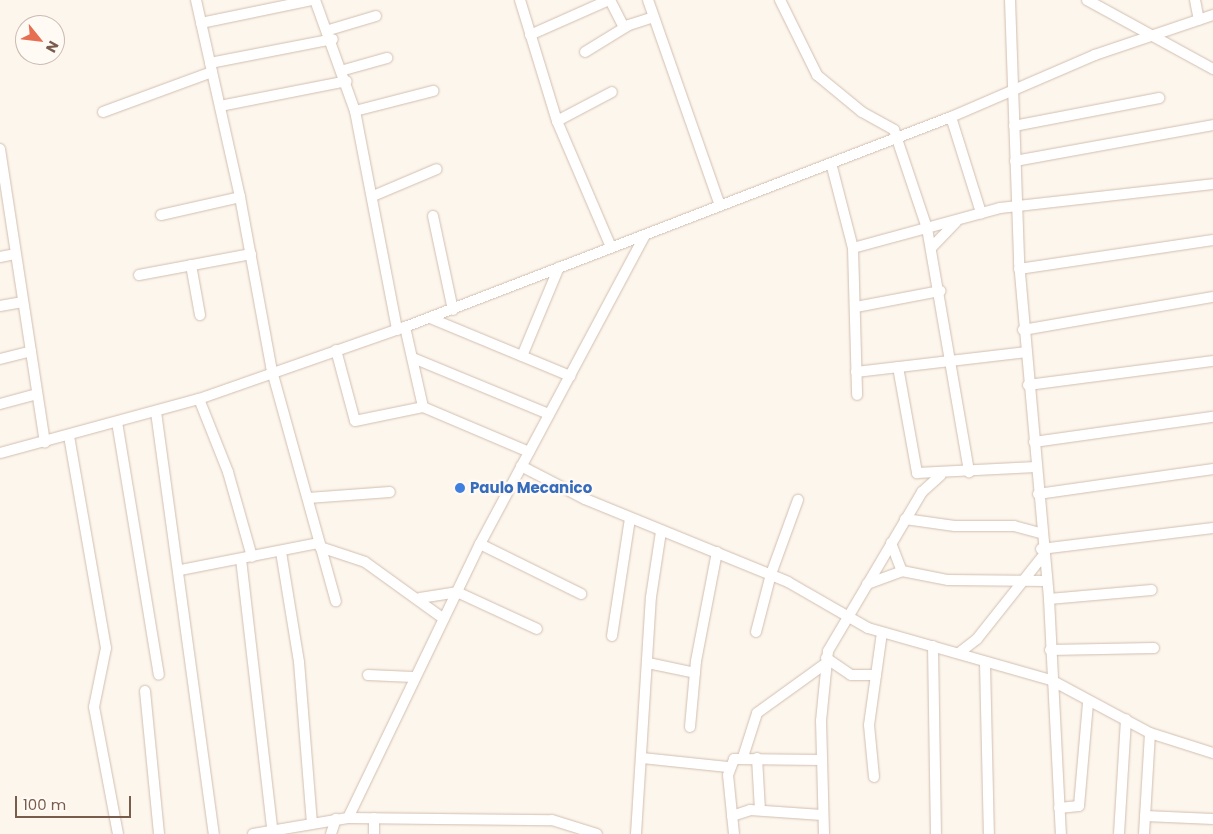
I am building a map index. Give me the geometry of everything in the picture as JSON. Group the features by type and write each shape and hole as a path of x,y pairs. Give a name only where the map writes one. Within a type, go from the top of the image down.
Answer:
{"street":[{"path":"196,0 240,197 272,371 336,602"},
{"path":"201,23 313,0 331,34 355,111 401,328 413,358 423,407"},
{"path":"520,0 557,121 611,247"},
{"path":"530,35 609,0 624,28"},
{"path":"648,0 720,206"},
{"path":"780,0 801,50 817,75 862,112 892,128 897,138 927,228 940,291 970,472"},
{"path":"1010,0 1019,269 1040,533 1049,599 1051,680 1061,834"},
{"path":"1086,0 1213,69"},
{"path":"1195,0 1199,20"},
{"path":"103,112 211,68 331,34 376,16"},
{"path":"585,52 624,28 654,17"},
{"path":"0,454 199,399 272,371 453,310 559,267 951,117 1095,56 1154,38 1199,20 1212,18"},
{"path":"220,106 345,76 387,58"},
{"path":"355,111 433,90"},
{"path":"557,121 612,92"},
{"path":"1014,126 1159,98"},
{"path":"951,117 981,213"},
{"path":"1015,161 1213,125"},
{"path":"0,149 4,210 16,254 45,443"},
{"path":"831,163 853,248 857,395"},
{"path":"373,196 437,169"},
{"path":"853,248 956,222 981,213 1213,184"},
{"path":"160,215 240,197"},
{"path":"433,216 453,310"},
{"path":"931,248 956,222"},
{"path":"348,818 413,677 444,619 480,544 645,235"},
{"path":"1019,269 1213,240"},
{"path":"0,257 16,254"},
{"path":"139,275 251,254"},
{"path":"192,265 200,315"},
{"path":"522,356 559,267"},
{"path":"856,307 940,291"},
{"path":"1023,330 1213,297"},
{"path":"0,306 23,302"},
{"path":"430,318 570,376"},
{"path":"336,350 354,421 423,407 529,452"},
{"path":"0,359 31,351"},
{"path":"856,372 1025,352"},
{"path":"413,358 549,414"},
{"path":"1028,385 1213,361"},
{"path":"898,367 922,492"},
{"path":"0,404 37,394"},
{"path":"199,399 228,472 252,557"},
{"path":"156,412 181,570 214,834"},
{"path":"1034,442 1213,416"},
{"path":"117,422 158,674"},
{"path":"69,436 106,648 94,708 118,834"},
{"path":"521,466 661,532 771,574 882,634 933,646 986,663 1051,680 1088,703 1126,719 1150,733 1213,753"},
{"path":"917,473 941,475 1036,467"},
{"path":"1038,494 1213,469"},
{"path":"824,834 821,760 826,661 846,616 905,519 922,492 941,475"},
{"path":"308,498 390,492"},
{"path":"756,632 771,574 798,500"},
{"path":"612,636 630,518"},
{"path":"905,519 947,526 1014,526 1040,533"},
{"path":"959,654 977,639 1042,553 1213,528"},
{"path":"636,834 648,663 661,532"},
{"path":"891,543 902,571"},
{"path":"480,544 581,594"},
{"path":"181,570 320,545 365,562 420,598 444,619"},
{"path":"281,552 299,662 312,822"},
{"path":"690,727 695,673 716,552"},
{"path":"241,559 272,832"},
{"path":"867,584 902,571 948,580 1046,581"},
{"path":"1049,599 1152,590"},
{"path":"420,598 457,592 537,629"},
{"path":"874,778 868,742 882,634"},
{"path":"933,646 936,834"},
{"path":"1050,650 1154,648"},
{"path":"826,661 851,675 876,675"},
{"path":"742,757 754,716 826,661"},
{"path":"648,663 695,673"},
{"path":"986,663 989,834"},
{"path":"368,675 413,677"},
{"path":"145,691 159,834"},
{"path":"1059,808 1079,806 1088,703"},
{"path":"1119,834 1126,719"},
{"path":"1144,834 1150,733"},
{"path":"734,834 728,766 734,759 742,757 821,760"},
{"path":"642,758 728,766"},
{"path":"757,758 760,810"},
{"path":"732,816 760,810 822,815"},
{"path":"1145,816 1213,819"},
{"path":"253,834 272,832 312,822 348,818 552,820 597,834"},
{"path":"374,818 374,834"},
{"path":"331,834 336,819"}],"place":[{"name":"Paulo Mecanico","path":"460,488"}]}
